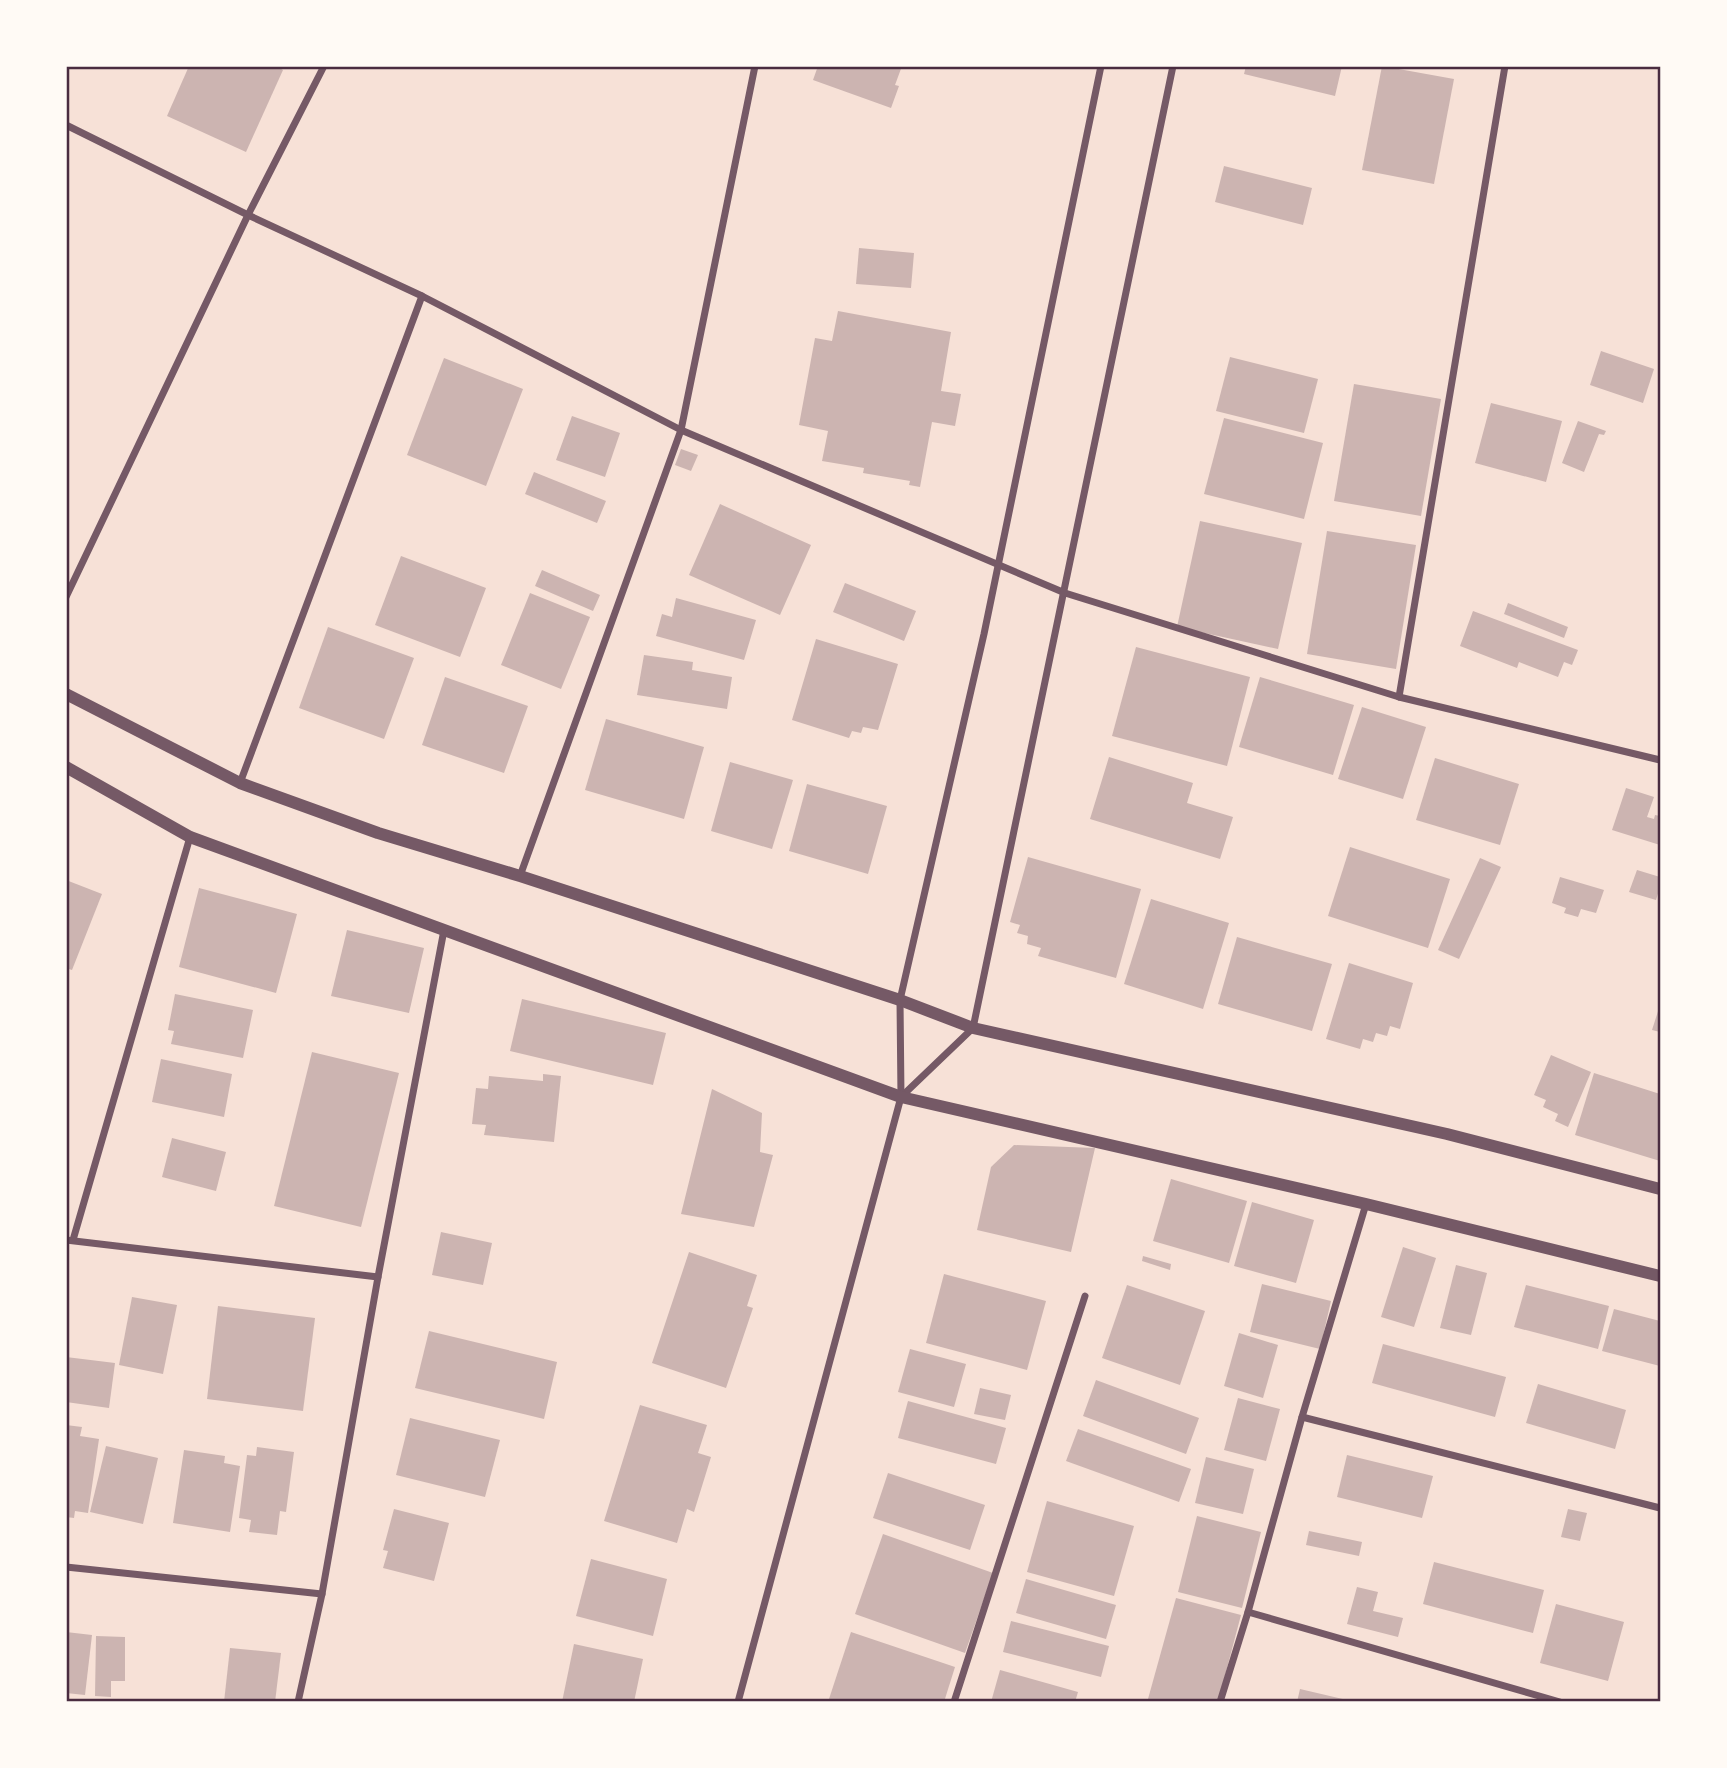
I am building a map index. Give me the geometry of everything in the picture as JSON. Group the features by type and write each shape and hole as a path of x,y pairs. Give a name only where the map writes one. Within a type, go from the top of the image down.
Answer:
{"street":[{"path":"66,597 248,215 324,66"},
{"path":"520,876 681,430 755,66"},
{"path":"738,1702 901,1097 900,1000 981,648 1101,66"},
{"path":"901,1097 973,1028 1173,66"},
{"path":"1399,697 1505,66"},
{"path":"66,125 248,215 422,296 681,430 1065,593 1399,697 1661,760"},
{"path":"240,783 422,296"},
{"path":"66,694 240,783 378,833 520,876 900,1000 973,1028 1447,1134 1661,1189"},
{"path":"66,768 190,837 901,1097 1366,1204 1661,1276"},
{"path":"190,837 70,1240 378,1277"},
{"path":"298,1702 322,1594 378,1277 444,930"},
{"path":"1220,1702 1366,1204"},
{"path":"954,1702 1085,1296"},
{"path":"1302,1417 1661,1508"},
{"path":"66,1567 322,1594"},
{"path":"1248,1612 1560,1702"}],"building":[{"path":"189,66 276,66 283,70 246,152 167,116"},
{"path":"818,66 902,66 895,85 899,86 891,108 813,80"},
{"path":"1246,66 1342,66 1335,96 1244,74"},
{"path":"1382,66 1454,79 1434,184 1362,170"},
{"path":"1224,166 1312,188 1303,225 1215,202"},
{"path":"859,248 914,253 911,288 856,284"},
{"path":"838,311 951,332 941,391 961,394 955,426 932,422 920,487 909,485 910,481 863,473 864,468 822,461 828,431 799,425 815,338 832,341"},
{"path":"1601,351 1654,369 1643,403 1590,385"},
{"path":"1230,357 1318,379 1304,433 1216,411"},
{"path":"444,358 523,389 486,486 407,455"},
{"path":"1354,384 1441,399 1421,516 1334,501"},
{"path":"1491,403 1562,421 1546,482 1475,463"},
{"path":"572,416 620,433 605,477 556,460"},
{"path":"1224,418 1323,443 1304,519 1204,494"},
{"path":"1578,421 1606,431 1604,435 1599,434 1584,472 1562,463"},
{"path":"681,449 698,455 691,471 675,465"},
{"path":"534,472 606,501 597,523 525,494"},
{"path":"720,504 811,545 780,615 689,575"},
{"path":"1200,521 1302,543 1278,649 1177,627"},
{"path":"1327,531 1416,545 1396,669 1307,654"},
{"path":"401,556 486,588 460,657 375,625"},
{"path":"542,570 600,595 593,611 535,586"},
{"path":"845,583 916,611 904,641 833,612"},
{"path":"530,593 590,617 561,689 501,665"},
{"path":"676,598 756,620 744,660 656,636 662,614 672,617"},
{"path":"1508,603 1568,627 1564,638 1504,614"},
{"path":"1473,611 1578,650 1572,665 1564,662 1558,677 1519,662 1517,668 1460,646"},
{"path":"328,627 414,658 384,739 299,708"},
{"path":"816,639 898,664 878,730 863,727 861,733 852,731 849,738 792,720"},
{"path":"1136,647 1250,677 1227,766 1112,736"},
{"path":"644,655 693,662 692,670 732,677 727,709 637,695"},
{"path":"445,677 528,706 504,773 422,745"},
{"path":"1260,677 1354,705 1333,775 1239,747"},
{"path":"1362,707 1426,727 1403,799 1338,779"},
{"path":"606,719 704,747 684,819 585,790"},
{"path":"1109,757 1193,783 1187,803 1233,817 1220,859 1090,819"},
{"path":"1435,758 1519,784 1500,845 1416,820"},
{"path":"730,762 793,780 772,849 711,831"},
{"path":"807,784 887,806 868,874 789,851"},
{"path":"1626,788 1654,797 1647,817 1654,819 1655,815 1660,816 1660,845 1612,830"},
{"path":"1350,847 1450,879 1428,948 1328,916"},
{"path":"1028,857 1141,889 1116,978 1038,956 1041,948 1027,944 1028,936 1017,933 1020,925 1010,922"},
{"path":"1480,858 1501,867 1459,959 1438,950"},
{"path":"1637,870 1660,877 1656,900 1629,892"},
{"path":"1560,877 1604,890 1596,913 1581,909 1578,917 1564,913 1566,908 1552,903"},
{"path":"66,880 102,894 72,970 66,968"},
{"path":"199,888 297,914 276,993 179,967"},
{"path":"1151,899 1229,923 1203,1009 1124,984"},
{"path":"347,930 424,948 409,1013 331,996"},
{"path":"1237,937 1332,964 1312,1031 1218,1004"},
{"path":"1349,963 1413,983 1400,1029 1390,1026 1387,1036 1376,1033 1373,1042 1363,1039 1360,1049 1326,1039"},
{"path":"175,994 253,1010 243,1058 171,1044 174,1031 168,1030"},
{"path":"522,999 666,1033 653,1085 510,1051"},
{"path":"1660,1005 1660,1032 1652,1030"},
{"path":"312,1052 399,1073 361,1227 274,1206"},
{"path":"1551,1055 1591,1072 1568,1127 1555,1121 1558,1114 1543,1107 1546,1100 1534,1095"},
{"path":"161,1059 232,1074 224,1117 152,1102"},
{"path":"1594,1073 1660,1094 1660,1161 1575,1135"},
{"path":"543,1074 561,1076 554,1142 484,1135 486,1125 472,1124 476,1088 488,1089 489,1076 543,1081"},
{"path":"712,1089 762,1113 760,1152 773,1155 754,1227 681,1214"},
{"path":"172,1138 226,1152 216,1191 162,1177"},
{"path":"1014,1145 1095,1148 1071,1252 977,1230 991,1167"},
{"path":"1171,1179 1247,1201 1229,1263 1153,1241"},
{"path":"1252,1202 1314,1220 1296,1283 1234,1266"},
{"path":"441,1232 492,1243 483,1285 432,1275"},
{"path":"1403,1247 1436,1258 1414,1327 1381,1317"},
{"path":"689,1252 757,1275 747,1306 753,1308 726,1388 652,1363"},
{"path":"1143,1256 1171,1264 1170,1270 1142,1261"},
{"path":"1456,1265 1487,1273 1471,1335 1440,1328"},
{"path":"944,1274 1046,1301 1027,1370 926,1343"},
{"path":"1262,1284 1331,1301 1320,1349 1250,1332"},
{"path":"1127,1285 1205,1311 1180,1385 1102,1358"},
{"path":"1526,1285 1609,1306 1598,1349 1514,1327"},
{"path":"132,1297 177,1305 163,1374 119,1365"},
{"path":"218,1306 315,1318 303,1411 207,1399"},
{"path":"1614,1309 1660,1321 1660,1366 1602,1351"},
{"path":"429,1331 557,1362 544,1419 415,1388"},
{"path":"1239,1333 1278,1345 1263,1398 1224,1386"},
{"path":"1383,1344 1506,1377 1495,1417 1372,1383"},
{"path":"910,1349 966,1364 954,1407 898,1392"},
{"path":"66,1357 115,1363 109,1408 66,1402"},
{"path":"1096,1380 1199,1418 1186,1454 1083,1416"},
{"path":"1538,1384 1626,1410 1615,1449 1526,1423"},
{"path":"980,1388 1011,1395 1005,1420 974,1414"},
{"path":"1238,1398 1280,1409 1266,1461 1224,1450"},
{"path":"908,1401 1006,1428 996,1464 898,1438"},
{"path":"640,1405 707,1425 698,1453 711,1457 694,1512 687,1509 677,1543 604,1521"},
{"path":"410,1418 500,1440 485,1497 396,1475"},
{"path":"66,1425 82,1427 80,1436 99,1439 88,1513 75,1511 74,1518 66,1517"},
{"path":"1078,1429 1191,1469 1179,1502 1066,1461"},
{"path":"106,1446 158,1458 143,1524 90,1512"},
{"path":"257,1447 294,1452 286,1512 280,1511 277,1535 249,1532 251,1520 239,1518 247,1455 256,1456"},
{"path":"184,1450 225,1456 224,1463 240,1466 230,1532 173,1523"},
{"path":"1347,1455 1433,1476 1422,1518 1337,1497"},
{"path":"1206,1457 1254,1469 1243,1514 1195,1503"},
{"path":"888,1473 985,1505 970,1550 873,1518"},
{"path":"1047,1501 1134,1526 1114,1596 1027,1572"},
{"path":"394,1509 449,1523 434,1581 383,1568 388,1551 383,1550"},
{"path":"1568,1509 1587,1513 1580,1541 1561,1537"},
{"path":"1197,1516 1261,1532 1242,1608 1178,1592"},
{"path":"1309,1531 1362,1542 1359,1556 1306,1545"},
{"path":"883,1534 993,1573 965,1653 855,1614"},
{"path":"591,1559 667,1579 653,1636 576,1616"},
{"path":"1434,1562 1544,1590 1533,1633 1423,1604"},
{"path":"1026,1579 1116,1605 1106,1639 1016,1613"},
{"path":"1357,1587 1378,1592 1373,1611 1403,1618 1398,1637 1347,1624"},
{"path":"1176,1598 1241,1615 1218,1702 1158,1702 1148,1699"},
{"path":"1556,1604 1624,1622 1608,1681 1540,1663"},
{"path":"1011,1621 1109,1646 1101,1677 1003,1652"},
{"path":"66,1632 92,1635 85,1695 66,1693"},
{"path":"851,1632 955,1667 944,1702 828,1702"},
{"path":"96,1636 125,1637 125,1681 111,1681 111,1697 95,1696"},
{"path":"574,1644 643,1659 634,1702 562,1702"},
{"path":"230,1648 281,1653 275,1702 224,1702"},
{"path":"1000,1670 1078,1692 1075,1702 991,1702"},
{"path":"1300,1689 1347,1700 1347,1702 1297,1702"}]}
